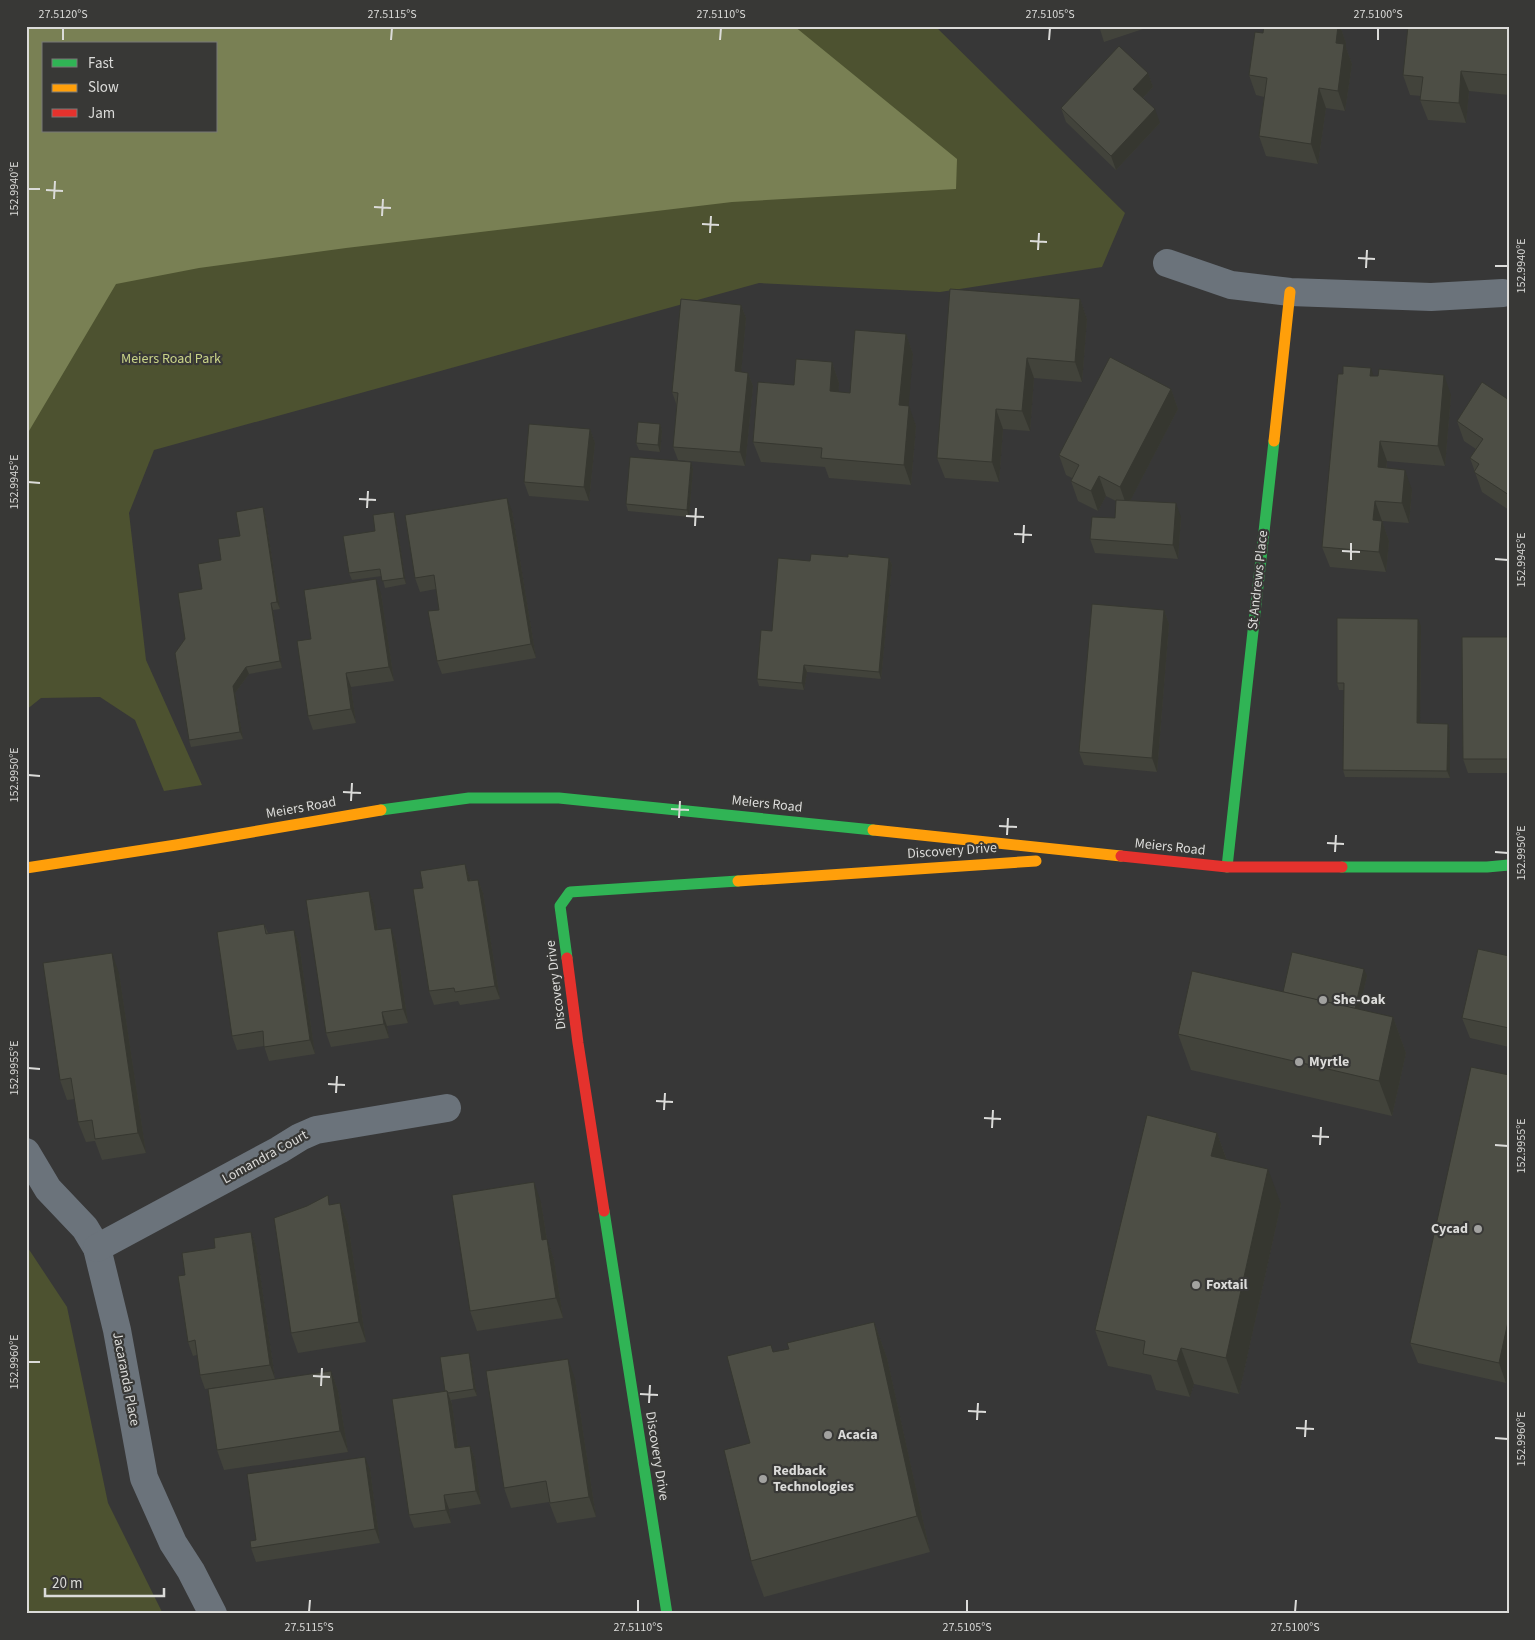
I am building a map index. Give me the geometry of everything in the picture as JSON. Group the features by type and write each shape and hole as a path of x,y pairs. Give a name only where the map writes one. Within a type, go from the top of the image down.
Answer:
{"street":[{"path":"1167,263 1231,285 1290,292 1431,298 1503,293"},
{"name":"St Andrews Place","path":"1227,867 1290,292"},
{"name":"Meiers Road","path":"26,868 394,808 469,798 559,798 1227,867 1487,868 1509,865"},
{"name":"Discovery Drive","path":"667,1614 578,1043 560,906 570,892 1110,856"},
{"name":"Lomandra Court","path":"97,1248 279,1150 300,1136 316,1130 447,1108"},
{"name":"Jacaranda Place","path":"26,1152 48,1189 85,1228 97,1248 117,1330 144,1478 173,1543 191,1571 213,1614"}],"green space":[{"name":"Meiers Road Park","path":"26,26 935,26 1125,213 1102,267 940,292 759,283 154,450 129,513 146,660 202,785 164,791 135,720 100,697 41,698 26,710"},
{"path":"26,1245 67,1307 108,1503 163,1614 26,1614"}],"shaded area":[{"path":"26,26 794,26 957,159 956,189 732,202 346,248 199,268 116,284 26,436"}],"building":[{"path":"1264,26 1338,26 1336,43 1344,44 1338,91 1319,88 1311,144 1259,136 1267,78 1249,75 1255,32 1263,33"},
{"path":"1408,26 1509,26 1509,75 1461,71 1459,103 1420,100 1423,77 1403,75"},
{"path":"1119,46 1148,73 1133,89 1155,109 1111,156 1061,108"},
{"path":"950,289 1080,299 1075,362 1027,358 1022,411 996,409 992,462 937,458"},
{"path":"681,299 741,305 735,371 748,373 740,452 673,447 678,393 672,392"},
{"path":"855,330 906,334 899,405 909,406 904,465 821,458 822,448 753,442 758,382 794,385 796,359 832,362 830,391 850,393"},
{"path":"1110,357 1171,389 1120,487 1099,476 1091,491 1071,481 1079,465 1059,455"},
{"path":"1343,366 1371,368 1370,376 1378,376 1379,369 1444,375 1438,446 1380,441 1378,467 1405,470 1402,503 1375,501 1373,520 1382,521 1379,552 1322,547 1338,374 1343,374"},
{"path":"1482,382 1509,400 1509,495 1474,472 1479,464 1470,458 1483,439 1457,421"},
{"path":"638,422 660,424 658,445 636,443"},
{"path":"529,424 590,429 584,487 524,482"},
{"path":"630,457 691,462 687,510 626,504"},
{"path":"507,498 531,644 437,661 428,611 439,610 434,575 415,578 405,515"},
{"path":"1116,500 1176,503 1173,545 1090,539 1092,517 1115,518"},
{"path":"263,507 277,602 271,603 280,661 246,667 233,686 240,732 189,740 175,653 185,639 178,593 202,589 198,564 221,560 218,539 240,536 236,512"},
{"path":"394,512 404,578 382,581 380,569 349,573 343,536 375,531 373,515"},
{"path":"811,554 848,557 848,554 889,558 879,672 804,665 802,683 757,679 761,630 772,631 778,558 810,561"},
{"path":"376,579 389,667 346,673 351,709 308,716 297,641 311,639 304,590"},
{"path":"1092,604 1164,610 1152,758 1079,752"},
{"path":"1337,618 1418,619 1417,723 1448,724 1447,771 1343,770 1344,683 1337,683"},
{"path":"1462,637 1509,637 1509,759 1463,759"},
{"path":"465,864 468,881 478,880 495,986 455,992 454,988 429,991 413,889 423,888 420,871"},
{"path":"369,891 375,930 391,928 403,1009 382,1012 384,1024 326,1033 306,900"},
{"path":"264,924 266,934 294,930 310,1040 264,1047 263,1031 232,1036 217,932"},
{"path":"1478,949 1509,956 1509,1028 1462,1018"},
{"path":"1292,952 1364,969 1355,1009 1283,992"},
{"path":"112,953 138,1133 95,1139 92,1120 78,1122 71,1078 60,1080 43,963"},
{"path":"1192,971 1393,1017 1379,1081 1178,1034"},
{"name":"Cycad","path":"1471,1067 1509,1075 1509,1317 1499,1363 1410,1343"},
{"name":"Foxtail","path":"1147,1115 1217,1133 1211,1156 1268,1169 1226,1358 1181,1348 1177,1361 1143,1354 1145,1341 1095,1330"},
{"path":"534,1182 542,1240 547,1239 556,1298 470,1311 452,1195"},
{"path":"328,1195 329,1205 340,1203 359,1322 291,1333 274,1218 307,1206"},
{"path":"251,1232 270,1365 200,1375 195,1340 188,1342 178,1276 185,1275 182,1253 215,1248 214,1238"},
{"name":"Acacia","path":"874,1322 917,1516 751,1561 724,1450 750,1443 727,1356 771,1345 773,1352 789,1349 787,1343"},
{"path":"469,1353 474,1389 448,1393 445,1391 440,1357"},
{"path":"568,1359 589,1497 550,1503 546,1481 504,1488 486,1371"},
{"path":"331,1371 340,1431 217,1450 208,1389"},
{"path":"447,1391 455,1448 470,1446 476,1491 444,1495 446,1510 409,1515 392,1399"},
{"path":"365,1457 375,1529 251,1548 250,1541 256,1540 247,1474"}],"traffic: fast":[{"path":"1227,867 1274,441"},
{"path":"381,810 469,798 559,798 873,830"},
{"path":"1342,867 1487,867 1509,865"},
{"path":"567,958 560,906 570,892 738,881"},
{"path":"604,1211 667,1614"}],"traffic: slow":[{"path":"1274,441 1290,292"},
{"path":"26,868 381,810"},
{"path":"873,830 1121,856"},
{"path":"738,881 1036,861"}],"traffic: jam":[{"path":"1121,856 1227,867 1342,867"},
{"path":"567,958 604,1211"}],"place":[{"name":"She-Oak","path":"1323,1000"},
{"name":"Myrtle","path":"1299,1062"},
{"name":"Cycad","path":"1478,1229"},
{"name":"Foxtail","path":"1196,1285"},
{"name":"Acacia","path":"828,1435"},
{"name":"Redback Technologies","path":"763,1479"}]}
